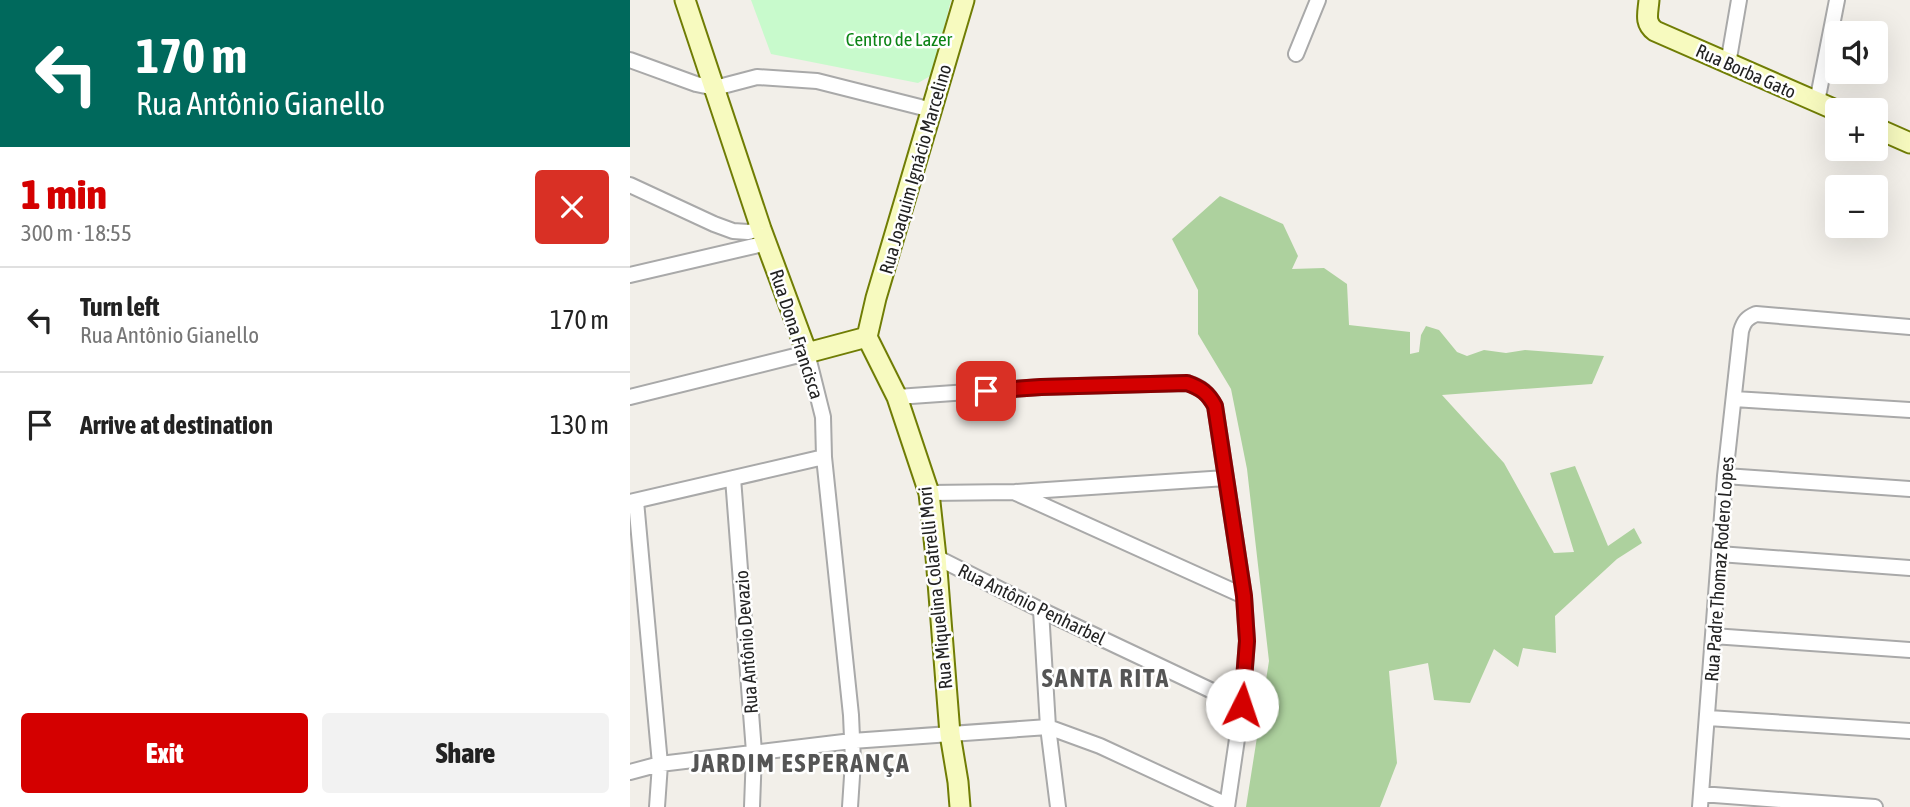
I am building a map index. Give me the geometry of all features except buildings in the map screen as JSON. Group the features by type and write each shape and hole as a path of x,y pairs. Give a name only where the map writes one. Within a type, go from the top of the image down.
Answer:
{"street":[{"name":"Rua Dona Francisca","path":"685,0 764,236 807,353 823,417 824,457 852,741 850,807"},
{"name":"Rua Joaquim Ignácio Marcelino","path":"867,337 876,298 964,0"},
{"path":"1296,54 1318,0"},
{"name":"Rua Borba Gato","path":"1649,0 1647,20 1649,26 1656,31 1825,105"},
{"path":"1728,64 1740,0"},
{"path":"1817,102 1837,0"},
{"path":"630,60 715,88 757,77 817,81 932,110"},
{"path":"1888,133 1910,142"},
{"path":"630,185 714,224 733,231 764,236"},
{"path":"630,275 764,236"},
{"name":"Rua Padre Thomaz Rodero Lopes","path":"1700,801 1725,476 1744,322 1756,314 1910,327"},
{"path":"630,397 867,337"},
{"name":"Rua Miquelina Colatrelli Mori","path":"867,337 897,397 929,493 950,734 960,807"},
{"path":"630,772 660,764 852,741 1048,727 1100,746 1227,806 1242,705 1247,641 1244,596 1215,406 1209,395 1200,387 1187,383 1068,386 897,397"},
{"path":"1734,398 1910,410"},
{"path":"657,807 660,764 633,501 824,457"},
{"path":"1725,476 1910,489"},
{"name":"Rua Antônio Devazio","path":"733,478 754,752 752,807"},
{"path":"929,493 1015,492 1226,478"},
{"path":"1015,492 1244,596"},
{"path":"1719,554 1910,568"},
{"name":"Rua Antônio Penharbel","path":"936,556 1041,610 1242,705"},
{"path":"1041,610 1048,727 1058,807"},
{"path":"1713,636 1910,650"},
{"path":"1708,718 1910,732"},
{"path":"1700,801 1875,807"}],"green space":[{"name":"Centro de Lazer","path":"751,0 951,0 932,75 918,83 771,54"},
{"path":"1220,196 1283,224 1298,256 1292,269 1324,268 1347,284 1349,325 1410,332 1410,354 1419,352 1421,335 1426,326 1439,330 1457,352 1467,356 1484,350 1506,353 1525,350 1604,356 1592,384 1442,395 1504,463 1554,553 1574,552 1550,473 1575,466 1608,546 1634,528 1642,543 1617,559 1555,616 1556,653 1523,648 1518,667 1494,649 1470,703 1434,700 1428,663 1389,671 1397,763 1380,807 1246,807 1269,661 1247,469 1231,389 1198,334 1198,290 1172,239"}],"district":[{"name":"SANTA RITA","path":"1106,678"},
{"name":"JARDIM ESPERANÇA","path":"801,763"}],"route":[{"path":"986,391 1187,383 1200,387 1209,395 1215,406 1244,596 1247,641 1242,705"}]}
